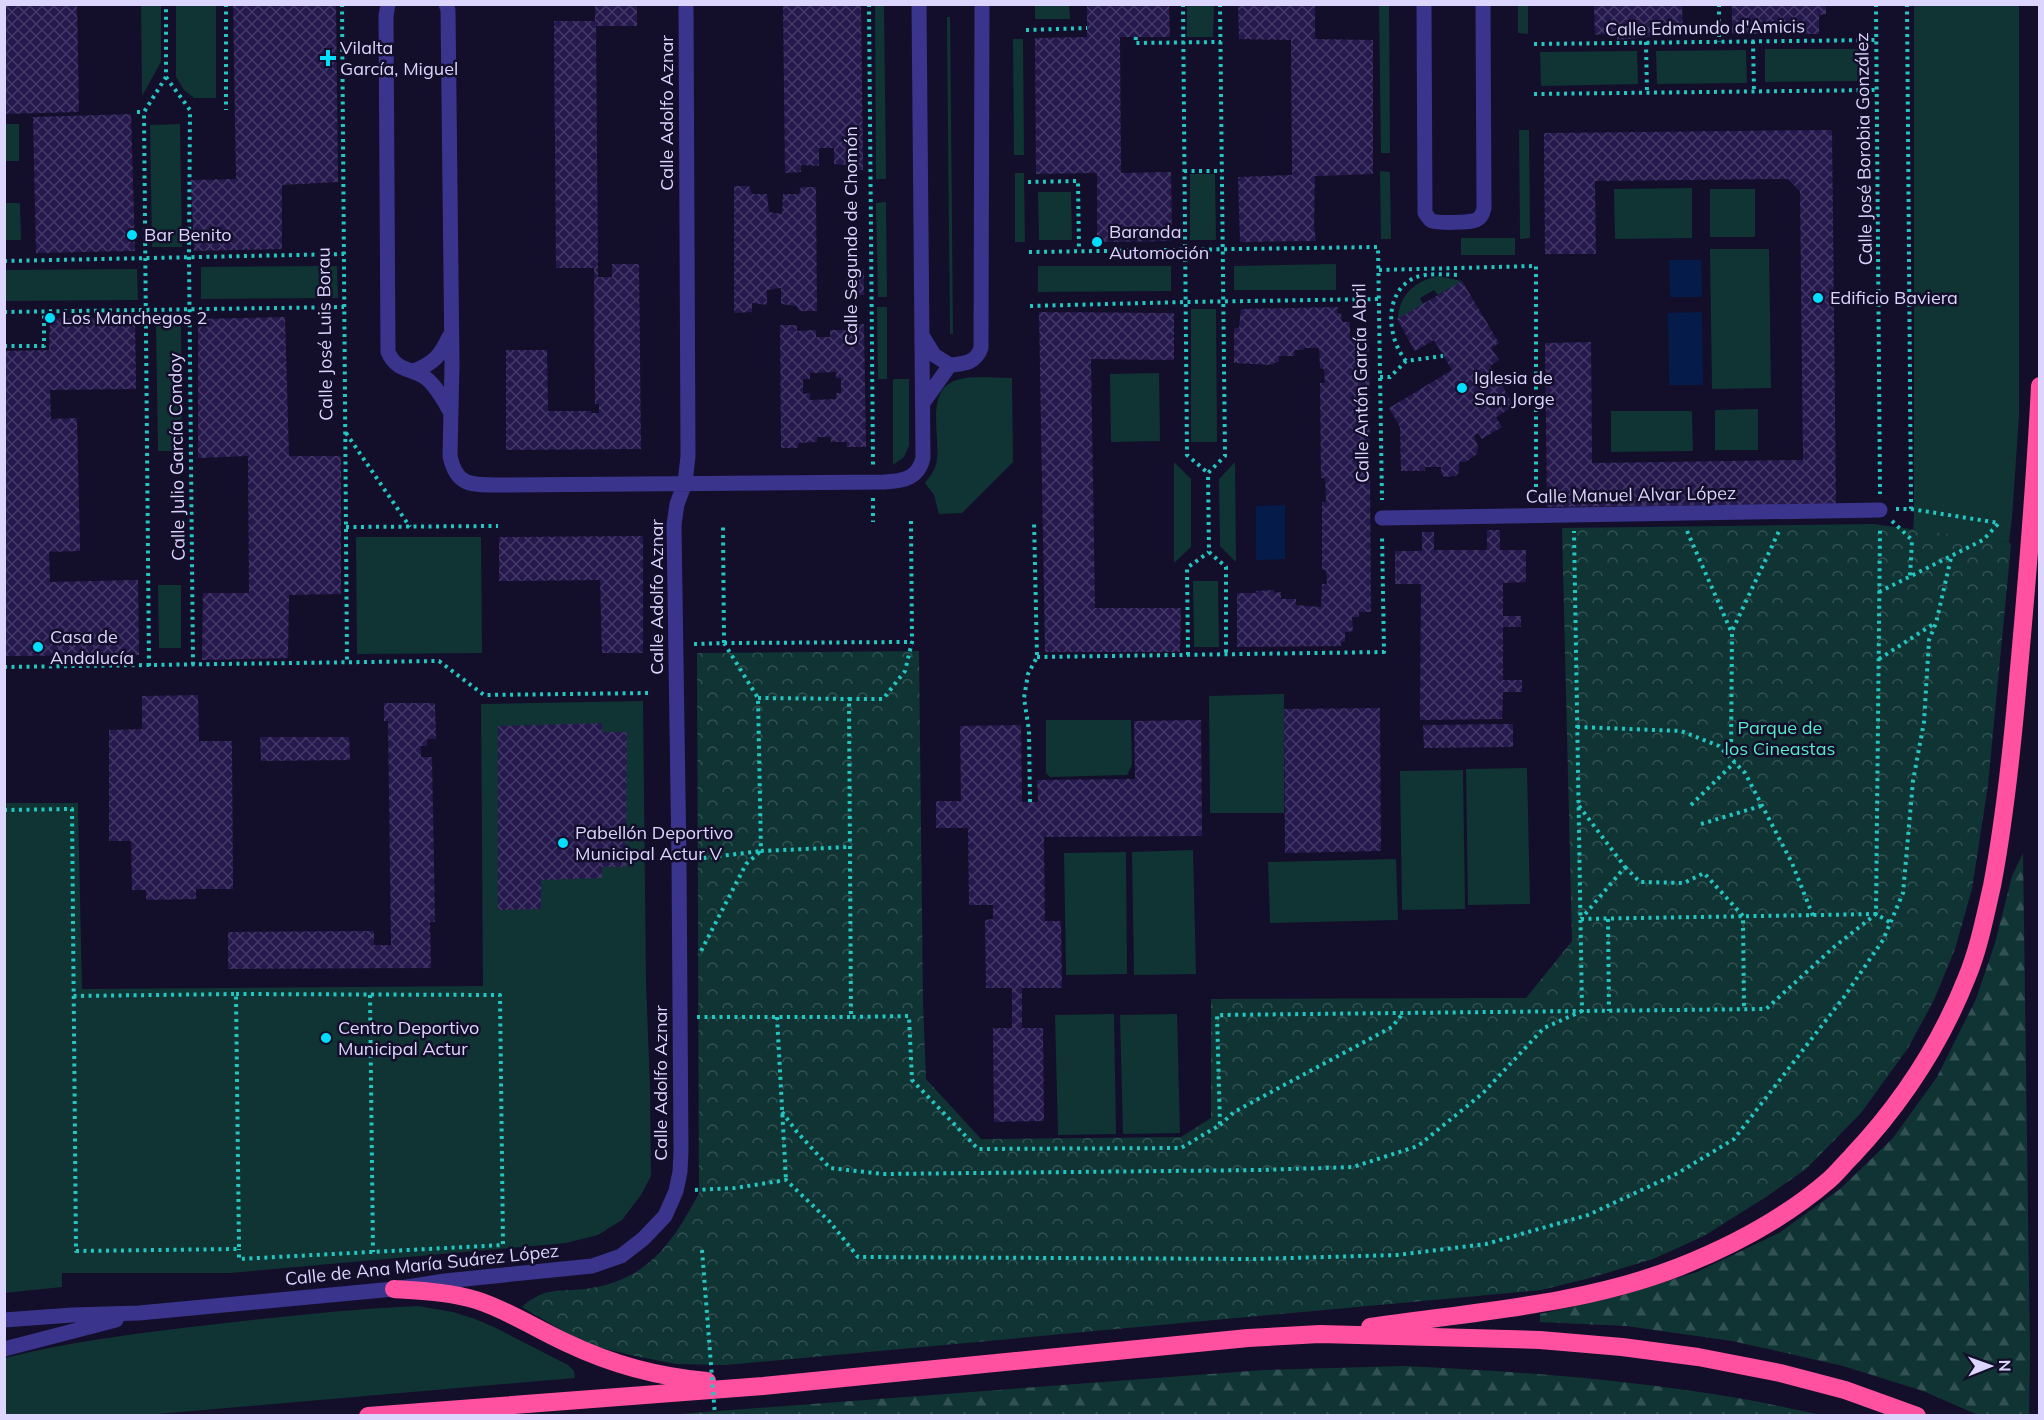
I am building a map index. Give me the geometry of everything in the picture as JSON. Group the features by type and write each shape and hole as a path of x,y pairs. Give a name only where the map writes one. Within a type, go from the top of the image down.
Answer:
{"highway":[{"path":"1320,1334 1548,1302 1611,1288 1676,1268 1726,1247 1781,1215 1829,1179 1870,1136 1910,1085 1942,1032 1968,975 1985,918 1999,849 2012,748 2034,496 2040,386"},
{"path":"394,1289 432,1292 475,1300 511,1314 567,1343 608,1360 655,1374 683,1379 763,1386"},
{"path":"368,1416 763,1386 1248,1338 1320,1334 1540,1340 1687,1356 1780,1372 1845,1390 1917,1416"}],"street":[{"path":"388,4 386,16 388,352 392,360 401,368 414,371 428,380 451,413"},
{"path":"446,4 448,10 452,333 451,462 453,469 466,482 497,485 884,482 905,480 916,473 921,466 923,403 918,4"},
{"name":"Calle Adolfo Aznar","path":"676,1191 681,1152 679,806 674,525 677,504 685,483 688,456 686,4"},
{"path":"921,334 934,356 950,365 974,360 981,348 982,4"},
{"path":"1424,4 1425,213 1434,221 1460,222 1477,220 1485,208 1483,4"},
{"path":"414,371 429,364 441,353 452,333"},
{"path":"923,403 950,365"},
{"name":"Calle Manuel Alvar López","path":"1382,518 1881,510"},
{"name":"Calle de Ana María Suárez López","path":"4,1320 139,1313 394,1289 445,1281 592,1266 621,1256 643,1239 665,1216 676,1191"},
{"name":"Calle de Ana María Suárez López","path":"4,1349 139,1313"}],"path":[{"path":"137,112 144,112 166,77 166,4"},
{"path":"225,4 226,110"},
{"name":"Calle José Luis Borau","path":"342,4 347,663"},
{"name":"Calle Segundo de Chomón","path":"869,4 873,467"},
{"path":"1183,4 1186,455 1208,473"},
{"path":"1037,657 1227,654 1226,567 1209,552 1208,473 1225,456 1220,4"},
{"path":"1719,4 1719,42"},
{"name":"Calle José Borobia González","path":"1875,915 1881,510 1876,4"},
{"path":"1907,4 1911,509"},
{"path":"1026,30 1087,28"},
{"path":"1136,37 1135,44 1221,42"},
{"name":"Calle Edmundo d'Amicis","path":"1534,44 1876,40"},
{"path":"1753,41 1754,91"},
{"path":"1646,42 1647,93"},
{"name":"Calle Julio García Condoy","path":"166,77 190,110 189,309 193,665"},
{"path":"1534,94 1876,90"},
{"name":"Calle Julio García Condoy","path":"144,112 148,666"},
{"path":"1184,171 1222,171"},
{"path":"1028,182 1078,181 1079,251"},
{"name":"Calle Antón García Abril","path":"1224,249 1378,247 1384,652 1227,654"},
{"path":"1029,252 1224,249"},
{"path":"4,261 344,254"},
{"path":"1379,270 1536,266 1536,516"},
{"path":"1406,361 1398,349 1393,333 1391,309 1396,295 1414,278 1425,275 1461,275"},
{"path":"1030,306 1379,299"},
{"path":"4,312 344,307"},
{"path":"4,346 44,346 44,311"},
{"path":"1380,377 1390,377 1406,361 1443,356"},
{"path":"345,432 410,527"},
{"path":"873,494 873,522"},
{"path":"1879,592 1983,540 1999,523 1911,509 1881,510"},
{"path":"1881,510 1912,540 1910,576"},
{"path":"1731,758 1732,631 1788,511"},
{"path":"1679,513 1732,631"},
{"path":"1574,515 1582,1011"},
{"path":"1030,802 1029,731 1024,698 1028,674 1037,657 1034,520"},
{"path":"758,698 883,699 905,672 912,642 911,521"},
{"path":"696,961 746,864 760,851 758,698 724,643 723,525"},
{"path":"346,527 498,526"},
{"path":"1188,655 1187,568 1209,552"},
{"path":"777,1017 786,1180 830,1222 858,1257 1254,1259 1397,1255 1486,1244 1588,1215 1678,1173 1734,1139 1844,997 1884,940 1903,893 1913,782 1924,722 1929,640 1936,623 1951,558"},
{"path":"1879,659 1936,623"},
{"name":"Calle Adolfo Aznar","path":"693,644 912,642"},
{"path":"4,667 439,661 484,695 650,693"},
{"path":"849,699 851,1017"},
{"path":"1578,727 1681,731 1719,746 1745,773 1792,863 1814,916"},
{"path":"1691,805 1736,762"},
{"path":"1579,806 1640,882 1684,883 1704,873 1743,916 1744,1009"},
{"path":"1701,824 1761,806"},
{"path":"4,810 72,809 76,1251 238,1249"},
{"path":"699,859 760,851 849,848"},
{"path":"1581,919 1626,867"},
{"path":"1581,919 1875,915 1891,923"},
{"path":"1220,1125 1217,1015 1767,1009 1834,946 1875,915"},
{"path":"1608,919 1609,1011"},
{"path":"73,996 236,994 500,995 503,1245 239,1259 236,994"},
{"path":"370,995 373,1252"},
{"path":"782,1112 830,1168 883,1174 1353,1167 1418,1146 1483,1094 1544,1028 1582,1011"},
{"path":"696,1017 909,1016 912,1080 978,1149 1181,1148 1220,1125 1234,1112 1392,1027 1403,1013"},
{"path":"695,1190 735,1188 786,1180"},
{"path":"702,1250 715,1416"}],"green space":[{"path":"141,5 161,5 161,62 142,96"},
{"path":"176,5 216,5 216,98 194,98 184,90 176,77"},
{"path":"875,5 884,5 886,179 876,179"},
{"path":"1035,5 1069,5 1070,19 1035,19"},
{"path":"1187,5 1214,5 1213,37 1187,37"},
{"path":"1379,5 1389,5 1390,153 1381,153"},
{"path":"1518,5 1528,5 1528,34 1518,33"},
{"path":"1914,5 2019,5 2019,416 2009,542 1913,534"},
{"path":"947,17 950,17 953,334 950,334"},
{"path":"1013,39 1023,39 1024,155 1014,155"},
{"path":"1765,49 1865,49 1865,81 1765,82"},
{"path":"1746,50 1747,83 1657,84 1656,51"},
{"path":"1637,51 1638,84 1541,86 1540,52"},
{"path":"5,124 19,124 19,161 5,161"},
{"path":"180,124 182,247 152,247 150,125"},
{"path":"1519,130 1529,130 1530,238 1520,239"},
{"path":"1380,171 1390,172 1391,239 1381,239"},
{"path":"1015,173 1024,173 1025,242 1015,242"},
{"path":"1190,174 1215,174 1216,240 1190,240"},
{"path":"1692,188 1692,238 1615,239 1614,189"},
{"path":"1710,189 1755,189 1755,237 1710,237"},
{"path":"1038,192 1071,192 1072,240 1039,240"},
{"path":"886,202 887,297 878,297 876,203"},
{"path":"4,203 20,203 21,240 5,240"},
{"path":"1461,238 1515,238 1515,255 1461,255"},
{"path":"1710,249 1769,249 1771,388 1712,389"},
{"path":"1336,264 1336,290 1234,290 1234,266"},
{"path":"337,266 338,298 201,299 201,267"},
{"path":"1038,266 1171,266 1171,291 1038,292"},
{"path":"137,269 138,300 5,301 5,270"},
{"path":"1438,276 1462,281 1438,295 1434,290 1420,298 1423,304 1398,319 1402,302 1410,290 1423,281"},
{"path":"877,307 887,307 887,379 878,379"},
{"path":"1191,309 1216,309 1217,442 1191,442"},
{"path":"156,323 181,323 182,451 158,451"},
{"path":"1159,373 1160,441 1111,442 1110,374"},
{"path":"963,378 1012,378 1013,462 962,513 939,514 934,495 925,483 936,463 936,414 941,393 947,385"},
{"path":"893,379 909,379 909,446 904,457 893,465"},
{"path":"1758,409 1758,450 1715,450 1715,410"},
{"path":"1611,411 1692,411 1693,451 1611,452"},
{"path":"1174,462 1191,479 1191,547 1174,563"},
{"path":"1235,462 1236,562 1220,546 1219,479"},
{"name":"Parque de los Cineastas","path":"1873,524 2009,542 2011,545 1988,785 1972,889 1955,949 1934,1000 1908,1048 1861,1113 1806,1169 1704,1236 1653,1259 1541,1290 726,1365 676,1364 585,1344 522,1307 544,1293 607,1285 641,1269 667,1244 699,1193 697,653 919,651 926,1079 981,1139 1181,1137 1211,1118 1211,999 1526,998 1572,941 1562,528"},
{"path":"356,537 481,537 482,653 357,654"},
{"path":"1193,581 1218,581 1219,647 1194,647"},
{"path":"158,585 181,585 181,648 159,648"},
{"path":"1284,694 1284,813 1210,813 1209,696"},
{"name":"Centro Deportivo Municipal Actur","path":"643,701 651,1176 641,1195 622,1220 598,1235 566,1243 230,1273 62,1273 62,1287 5,1293 4,803 78,803 82,989 483,986 481,704"},
{"path":"1046,720 1131,720 1132,765 1127,775 1050,777 1046,773"},
{"path":"1527,768 1530,904 1468,905 1466,769"},
{"path":"1463,770 1465,909 1402,910 1400,771"},
{"path":"1193,850 1196,974 1134,975 1132,852"},
{"path":"1126,852 1127,974 1066,975 1064,853"},
{"path":"2023,853 2029,1415 1978,1415 1923,1391 1843,1366 1732,1341 1626,1326 1540,1322 1540,1314 1620,1296 1697,1272 1779,1233 1840,1189 1893,1138 1937,1077 1976,999 1995,943 2012,876"},
{"path":"1396,859 1398,920 1270,923 1268,862"},
{"path":"1114,1014 1116,1134 1058,1135 1055,1015"},
{"path":"1177,1014 1180,1133 1123,1134 1120,1015"},
{"path":"418,1306 453,1312 494,1327 568,1365 574,1371 575,1378 146,1415 5,1415 5,1358 80,1342 157,1331 313,1314"},
{"path":"1404,1366 1528,1373 1651,1385 1732,1397 1822,1415 666,1415 1263,1370"}],"water":[{"path":"1669,260 1701,260 1702,297 1670,297"},
{"path":"1702,312 1703,385 1669,385 1668,313"},
{"path":"1285,505 1285,559 1256,560 1256,506"}],"building":[{"path":"4,4 77,4 79,112 4,114"},
{"path":"233,4 336,4 338,182 282,185 282,249 194,251 191,180 236,179"},
{"path":"783,4 861,4 863,170 846,170 847,165 834,164 834,148 819,148 819,166 801,165 801,172 785,173"},
{"path":"1594,4 1682,4 1683,34 1617,40 1617,33 1595,35"},
{"path":"1732,4 1826,4 1826,14 1819,15 1819,34 1732,34"},
{"path":"595,5 637,5 637,26 596,26 598,277 612,277 612,264 639,264 641,449 506,450 506,350 547,350 548,411 599,413 599,404 595,404 594,268 556,268 554,21 595,21"},
{"path":"1087,5 1169,5 1170,37 1120,37 1121,173 1171,172 1172,241 1097,242 1097,173 1036,174 1035,38 1087,37"},
{"path":"1238,5 1315,5 1315,39 1373,40 1373,174 1315,176 1316,241 1240,242 1238,177 1292,175 1291,40 1239,39"},
{"path":"131,114 135,251 36,253 33,117"},
{"name":"Edificio Baviera","path":"1832,130 1836,504 1547,507 1545,343 1591,342 1592,463 1803,460 1800,191 1788,179 1595,181 1596,254 1545,254 1544,133"},
{"path":"734,186 749,186 752,194 767,194 769,212 782,214 783,194 799,194 801,187 816,187 817,311 799,311 797,306 781,304 781,288 767,290 767,305 752,303 752,312 734,313"},
{"path":"846,269 864,269 864,295 846,295"},
{"name":"Iglesia de San Jorge","path":"1462,281 1499,343 1491,348 1499,360 1490,366 1514,406 1496,417 1502,427 1482,439 1478,433 1474,436 1478,447 1477,454 1466,462 1459,462 1459,472 1456,476 1444,477 1441,467 1425,467 1425,471 1401,471 1400,427 1389,408 1452,370 1434,340 1415,351 1397,319"},
{"path":"1338,307 1337,313 1341,313 1342,322 1350,322 1350,337 1356,336 1357,341 1369,342 1371,612 1359,612 1359,617 1352,617 1353,631 1345,632 1345,642 1341,642 1341,646 1237,647 1237,593 1274,590 1274,593 1281,592 1281,599 1296,599 1296,605 1321,607 1322,584 1327,584 1326,570 1322,570 1322,502 1326,502 1325,478 1321,478 1320,383 1325,383 1324,369 1320,368 1319,348 1294,350 1295,356 1279,356 1279,362 1273,365 1234,363 1234,328 1239,328 1241,309"},
{"path":"1039,312 1174,313 1174,360 1091,359 1095,608 1181,608 1180,652 1045,652"},
{"path":"285,317 289,456 341,456 341,594 289,595 288,658 202,660 203,593 249,593 248,456 198,458 198,319"},
{"path":"50,318 135,318 136,389 50,390 51,419 77,418 80,551 49,552 50,582 138,580 139,655 4,656 4,351 49,350"},
{"path":"847,324 864,324 866,447 847,447 847,442 831,442 831,437 817,437 817,442 798,443 798,448 781,448 780,325 797,325 797,331 816,330 816,337 830,337 830,330 847,330","holes":["836,372 836,378 841,378 841,393 836,393 836,399 810,400 810,393 803,394 803,379 810,379 810,373"]},
{"path":"1487,530 1500,530 1500,550 1526,550 1526,582 1503,583 1503,616 1521,616 1521,627 1503,627 1503,680 1522,680 1522,692 1503,692 1502,719 1420,720 1421,584 1395,584 1395,551 1422,551 1422,532 1434,532 1434,550 1487,550"},
{"path":"643,536 643,653 602,653 600,580 499,581 499,537"},
{"path":"198,695 199,741 232,741 233,889 196,889 196,899 146,900 146,890 132,890 131,841 109,841 109,730 142,729 142,696"},
{"path":"384,703 435,703 436,739 427,739 427,746 421,746 421,757 432,757 435,922 430,922 431,968 228,969 228,932 374,931 374,945 391,945 388,721 384,721"},
{"path":"1380,708 1381,851 1285,853 1284,709"},
{"path":"1201,720 1202,836 1044,837 1045,921 1061,921 1062,988 1022,988 1022,1028 1043,1028 1044,1121 994,1122 993,1028 1012,1028 1012,988 986,988 985,920 993,919 993,905 969,905 968,828 936,828 936,801 961,801 960,726 1021,725 1022,802 1038,802 1037,780 1135,779 1134,721"},
{"path":"602,723 602,732 627,732 626,867 602,867 602,878 541,880 541,909 498,910 498,726"},
{"path":"1513,724 1513,747 1424,748 1423,725"},
{"path":"260,737 349,737 350,760 261,761"}],"place":[{"name":"Vilalta García, Miguel","path":"328,58"},
{"name":"Bar Benito","path":"132,235"},
{"name":"Baranda Automoción","path":"1097,242"},
{"name":"Edificio Baviera","path":"1818,298"},
{"name":"Los Manchegos 2","path":"50,318"},
{"name":"Iglesia de San Jorge","path":"1462,388"},
{"name":"Casa de Andalucía","path":"38,647"},
{"name":"Pabellón Deportivo Municipal Actur V","path":"563,843"},
{"name":"Centro Deportivo Municipal Actur","path":"326,1038"}]}
